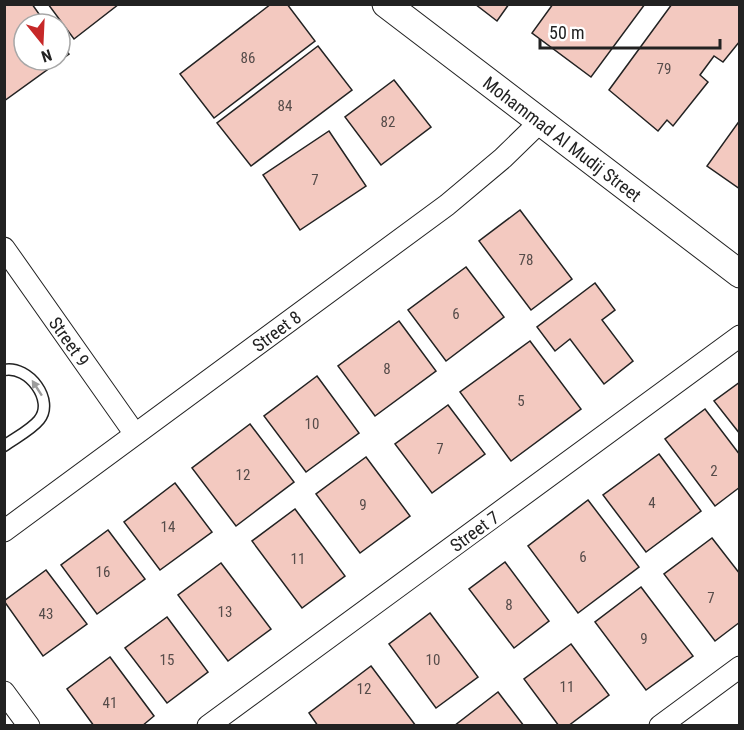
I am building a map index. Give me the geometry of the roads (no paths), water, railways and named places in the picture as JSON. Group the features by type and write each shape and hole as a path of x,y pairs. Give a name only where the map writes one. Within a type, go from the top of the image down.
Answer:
{"street":[{"name":"Mohammad Al Mudij Street","path":"386,4 740,274"},
{"name":"Street 8","path":"4,531 447,205 503,158 540,122"},
{"name":"Street 9","path":"4,248 135,434"},
{"name":"Street 7","path":"208,726 740,336"},
{"path":"660,726 740,667"},
{"path":"4,692 29,726"}],"lane":[{"path":"4,370 17,368 27,374 45,401 45,410 39,420 4,446"}]}
